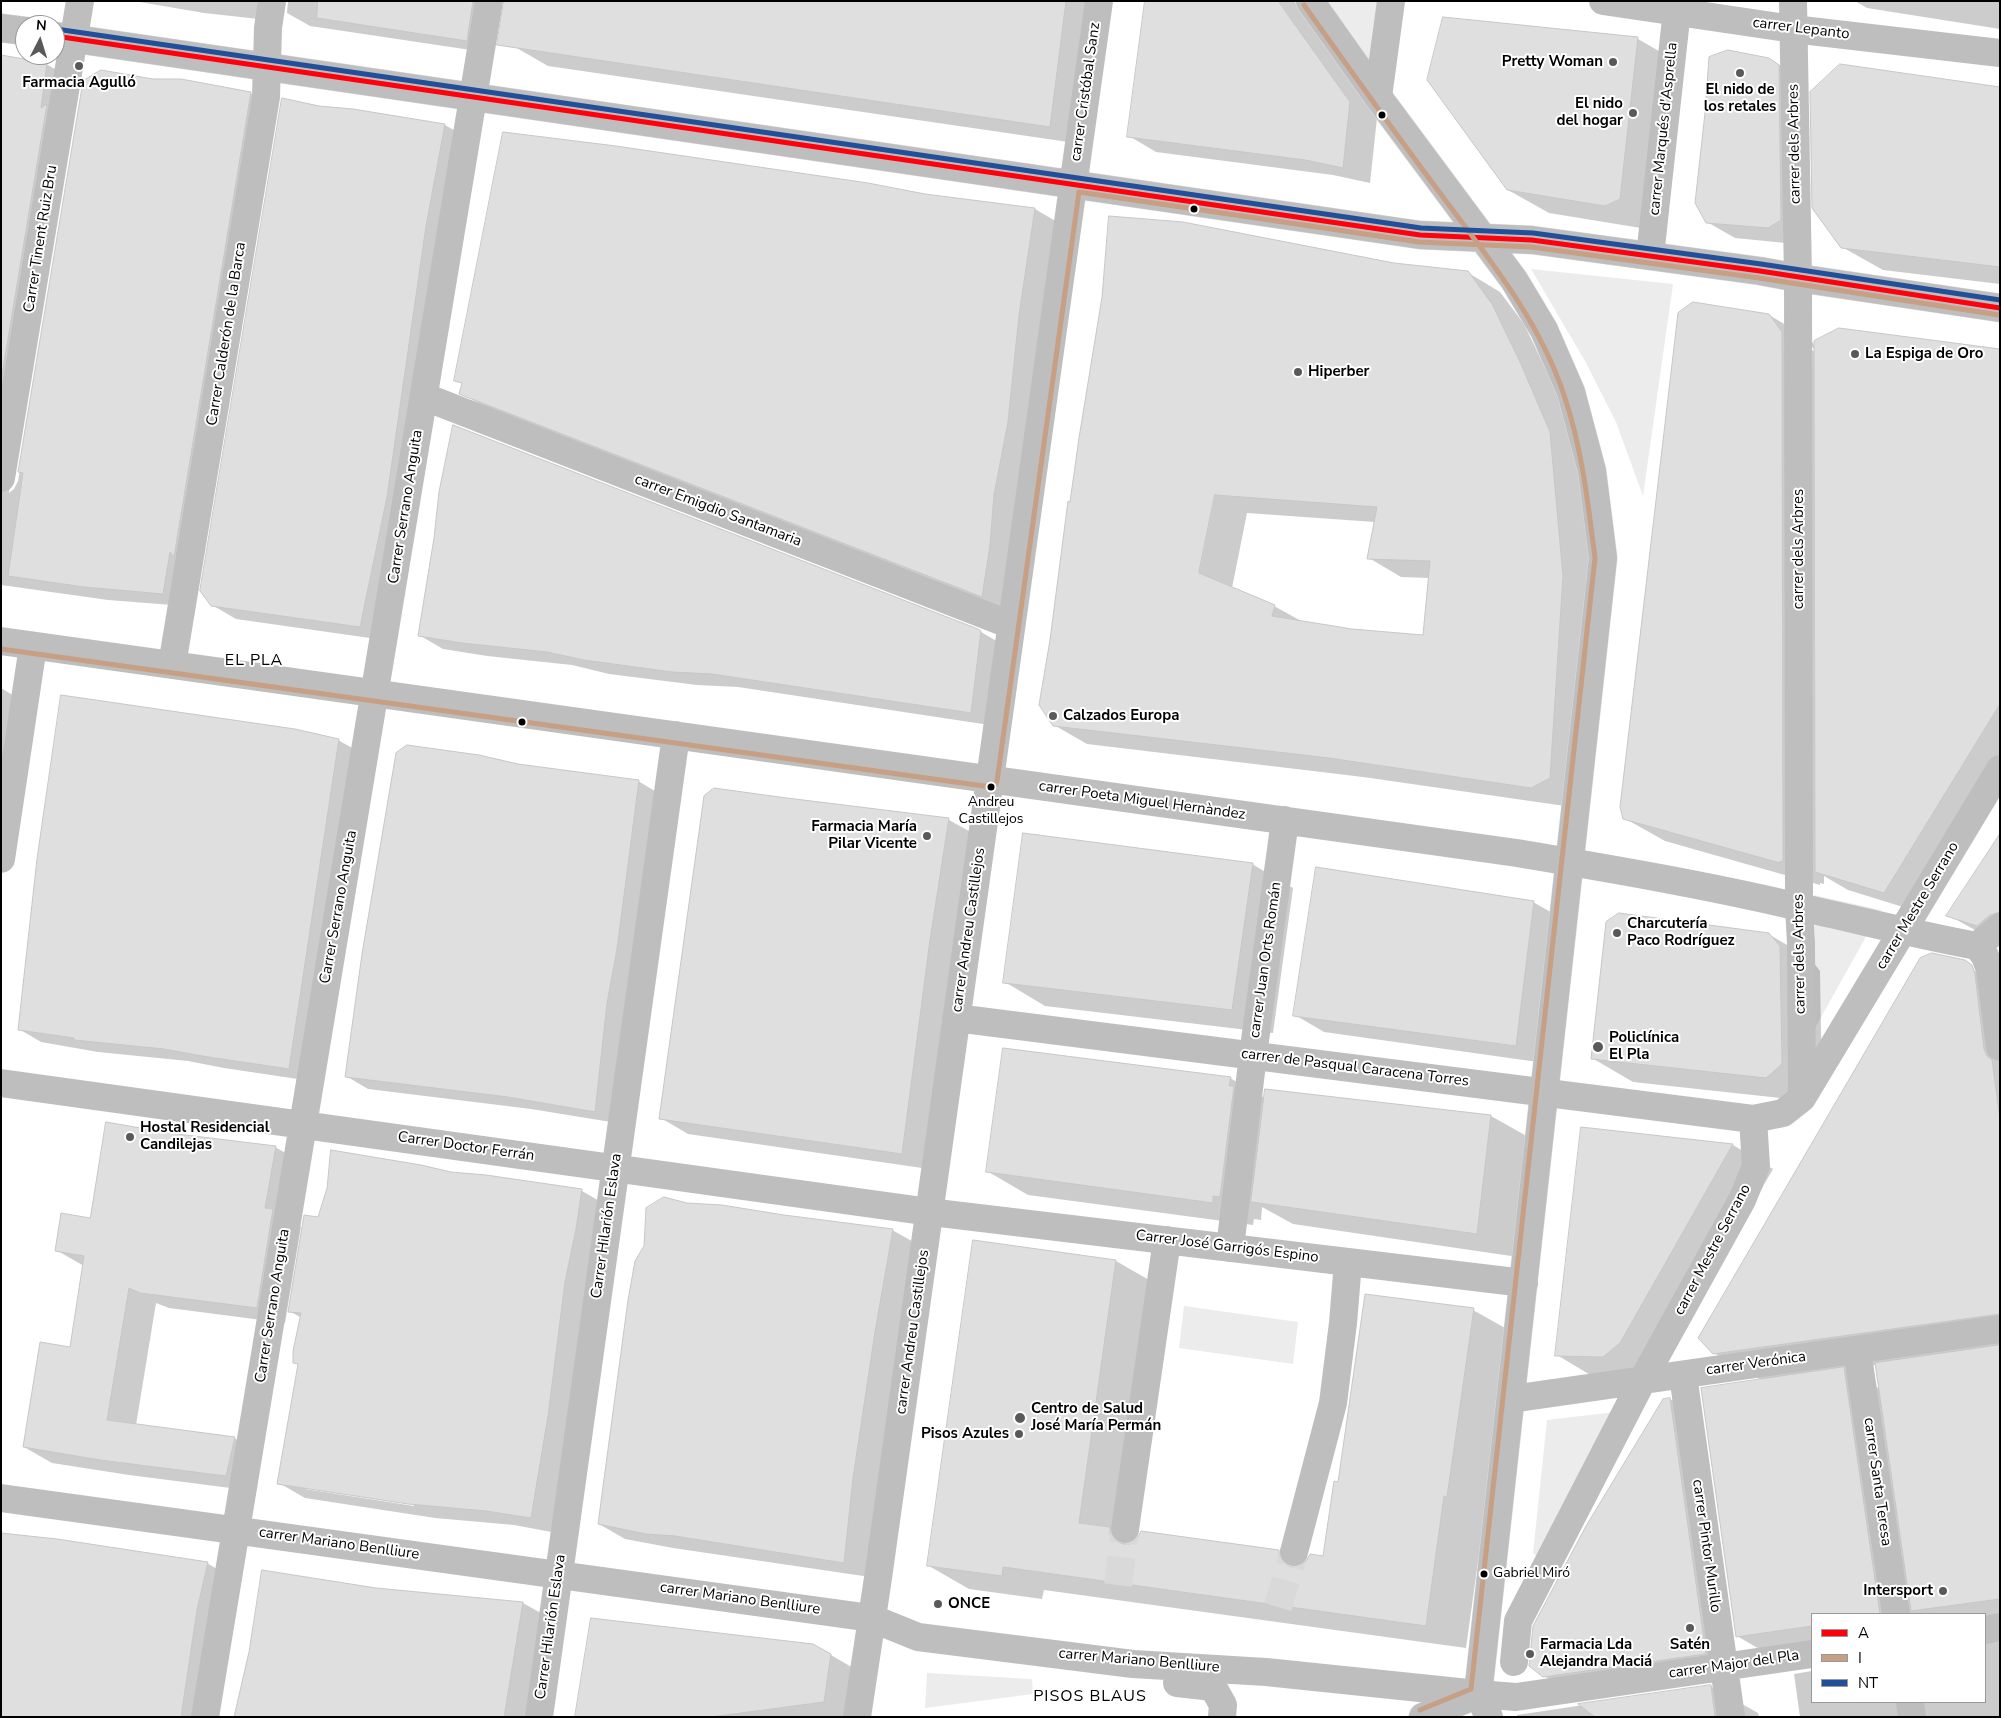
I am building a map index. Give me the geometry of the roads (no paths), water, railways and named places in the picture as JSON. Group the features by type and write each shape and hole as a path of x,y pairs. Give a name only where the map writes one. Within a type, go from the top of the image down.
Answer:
{"street":[{"name":"Carrer Tinent Ruiz Bru","path":"65,37 80,1"},
{"name":"Carrer Calderón de la Barca","path":"172,665 266,97 268,28 272,1"},
{"name":"Carrer Serrano Anguita","path":"205,1717 302,1124 475,96 489,1"},
{"name":"carrer Cristóbal Sanz","path":"1073,183 1099,1"},
{"path":"1310,1 1378,97 1514,280 1544,330 1571,392 1592,471 1603,558 1511,1399 1483,1706 1423,1717"},
{"path":"1378,97 1391,1"},
{"name":"carrer Lepanto","path":"1603,1 1677,6 1793,29 2000,54"},
{"name":"carrer dels Arbres","path":"1793,1 1798,278 1799,907 1802,1098"},
{"name":"carrer Marqués d'Asprella","path":"1650,256 1677,6"},
{"path":"1,28 15,30"},
{"path":"65,37 1420,235 1532,240 1760,271 2000,308"},
{"name":"Carrer Tinent Ruiz Bru","path":"1,478 61,65"},
{"name":"carrer Andreu Castillejos","path":"857,1717 930,1212 1073,183"},
{"name":"carrer Emigdio Santamaria","path":"425,397 1011,625"},
{"name":"carrer Poeta Miguel Hernàndez","path":"1,641 676,734 1606,867 1799,907 1903,932 1976,946"},
{"path":"1,859 34,646"},
{"name":"Carrer Hilarión Eslava","path":"539,1717 676,734"},
{"name":"carrer Mestre Serrano","path":"1514,1662 1518,1621 1642,1381 1742,1200 1756,1166 1753,1119 1783,1113 1802,1098 2000,768"},
{"name":"carrer Juan Orts Román","path":"1230,1248 1253,1055 1285,820"},
{"path":"2000,928 1976,946 1985,956 1990,970 2000,1047"},
{"name":"carrer de Pasqual Caracena Torres","path":"956,1018 1753,1119"},
{"name":"Carrer Doctor Ferrán","path":"1,1082 930,1212"},
{"name":"Carrer José Garrigós Espino","path":"930,1212 1524,1283"},
{"path":"1125,1528 1167,1240"},
{"path":"1294,1552 1333,1403 1348,1262"},
{"name":"carrer Verónica","path":"1511,1399 2000,1329"},
{"name":"carrer Santa Teresa","path":"1857,1350 1896,1613"},
{"name":"carrer Pintor Murillo","path":"1683,1375 1731,1717"},
{"name":"carrer Mariano Benlliure","path":"1,1498 558,1573 871,1618 918,1637 1133,1664 1266,1672 1483,1706"},
{"path":"1986,1630 2000,1627"},
{"name":"carrer Major del Pla","path":"1483,1706 1516,1696 1811,1654"},
{"path":"1133,1664 1167,1682 1213,1687 1223,1705 1222,1717"},
{"path":"1910,1703 1912,1717"}],"tunnel":[{"path":"1118,1585 1125,1529"},
{"path":"1278,1607 1294,1552"}],"place":[{"name":"Pretty Woman","path":"1613,62"},
{"name":"Farmacia Agulló","path":"79,66"},
{"name":"El nido de los retales","path":"1740,73"},
{"name":"El nido del hogar","path":"1633,113"},
{"name":"La Espiga de Oro","path":"1855,354"},
{"name":"Hiperber","path":"1298,372"},
{"name":"Calzados Europa","path":"1053,716"},
{"name":"Andreu Castillejos","path":"991,787"},
{"name":"Farmacia María Pilar Vicente","path":"927,836"},
{"name":"Charcutería Paco Rodríguez","path":"1617,933"},
{"name":"Policlínica El Pla","path":"1598,1047"},
{"name":"Hostal Residencial Candilejas","path":"130,1137"},
{"name":"Centro de Salud José María Permán","path":"1020,1418"},
{"name":"Pisos Azules","path":"1019,1434"},
{"name":"Gabriel Miró","path":"1484,1574"},
{"name":"Intersport","path":"1943,1591"},
{"name":"ONCE","path":"938,1604"},
{"name":"Satén","path":"1690,1628"},
{"name":"Farmacia Lda Alejandra Maciá","path":"1530,1654"}],"district":[{"name":"EL PLA","path":"254,661"},
{"name":"PISOS BLAUS","path":"1090,1697"}]}
